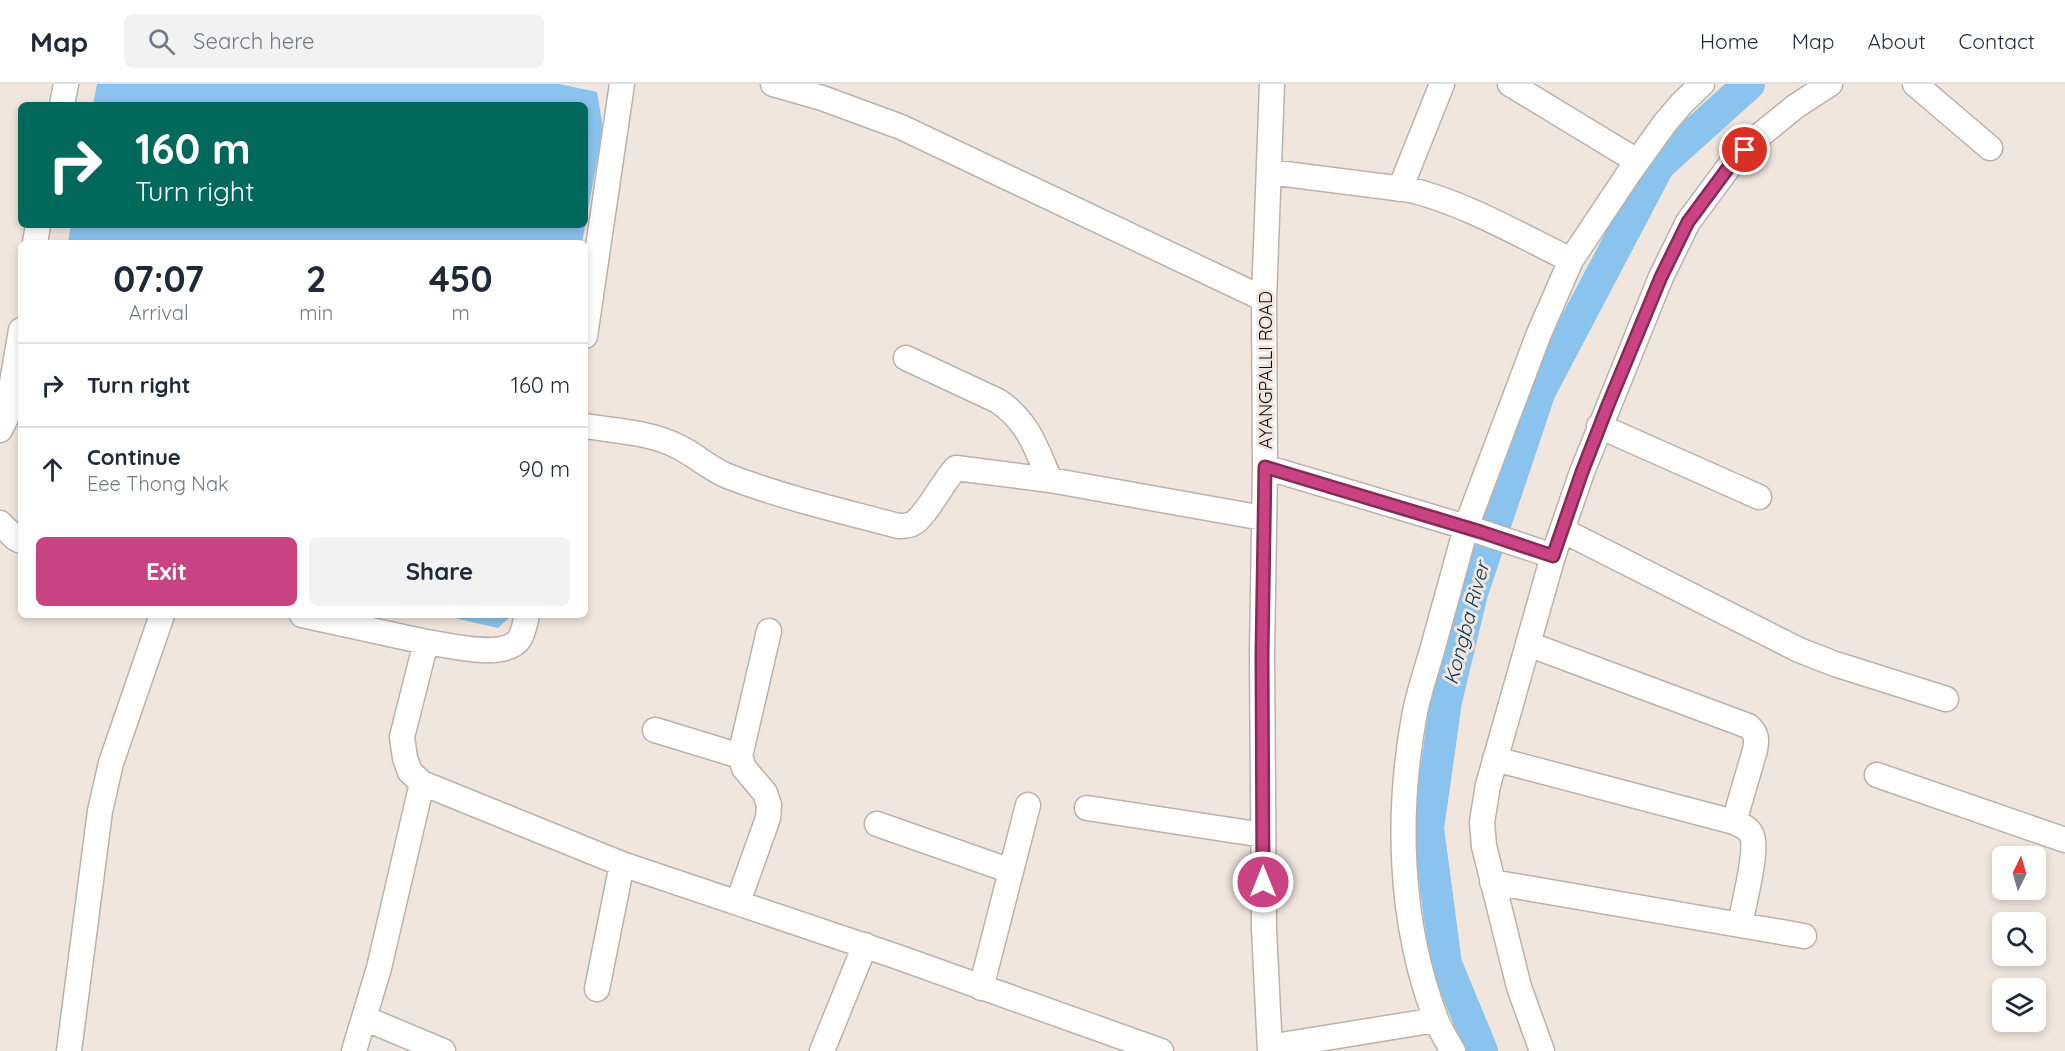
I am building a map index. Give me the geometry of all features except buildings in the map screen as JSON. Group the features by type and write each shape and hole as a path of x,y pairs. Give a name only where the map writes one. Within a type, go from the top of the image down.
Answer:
{"street":[{"path":"63,102 66,84"},
{"path":"588,316 622,84"},
{"path":"773,84 822,98 901,127 1264,299"},
{"name":"AYANGPALLI ROAD","path":"1270,1049 1264,929 1263,518 1264,299 1272,84"},
{"path":"1400,189 1442,84"},
{"path":"1510,84 1637,161"},
{"path":"1453,1051 1436,1020 1418,961 1407,890 1404,858 1406,768 1415,710 1538,336 1571,260 1637,161 1682,103 1702,84"},
{"path":"1542,1051 1519,987 1492,882 1484,846 1482,822 1488,785 1528,644 1545,552 1562,530 1599,426 1661,277 1688,222 1731,164 1759,136 1796,106 1830,84"},
{"path":"1915,84 1990,148"},
{"path":"1269,172 1430,195 1571,260"},
{"path":"0,430 6,418 18,348"},
{"path":"906,358 998,401 1012,410 1033,440 1050,480"},
{"path":"588,426 649,436 680,447 717,472 733,478 898,526 911,525 918,520 956,468 1050,480 1263,518"},
{"path":"1599,426 1759,497"},
{"path":"1265,467 1545,552"},
{"path":"0,523 18,540"},
{"path":"1562,530 1799,650 1835,664 1946,699"},
{"path":"69,1051 100,811 111,763 161,618"},
{"path":"316,618 426,642 488,651 507,649 519,639 525,618"},
{"path":"738,902 768,818 769,805 765,793 744,768 740,756 769,631"},
{"path":"426,642 402,737 410,772 422,783 622,864 865,945 1161,1051"},
{"path":"1528,644 1754,730 1755,750 1734,822"},
{"path":"655,730 740,756"},
{"path":"1495,759 1734,822 1747,829 1754,842 1754,851 1740,925"},
{"path":"1877,775 2065,840"},
{"path":"354,1051 379,968 422,783"},
{"path":"981,988 1028,805"},
{"path":"1087,808 1263,835"},
{"path":"878,824 1011,871"},
{"path":"597,989 622,864"},
{"path":"1492,882 1804,936"},
{"path":"822,1051 865,945"},
{"path":"364,1018 443,1051"},
{"path":"1270,1049 1436,1020"}],"water":[{"path":"97,84 559,84 597,92 603,128 588,210 588,102 94,102"},
{"path":"70,228 585,228 583,240 68,240"},
{"path":"454,618 509,618 498,628"}],"waterway":[{"name":"Kongba River","path":"1482,1051 1446,964 1428,828 1446,701 1472,593 1540,391 1659,165 1749,84"}],"route":[{"path":"1263,882 1262,654 1265,467 1538,549 1553,556 1582,472 1661,277 1688,222 1731,164 1745,150"}]}
